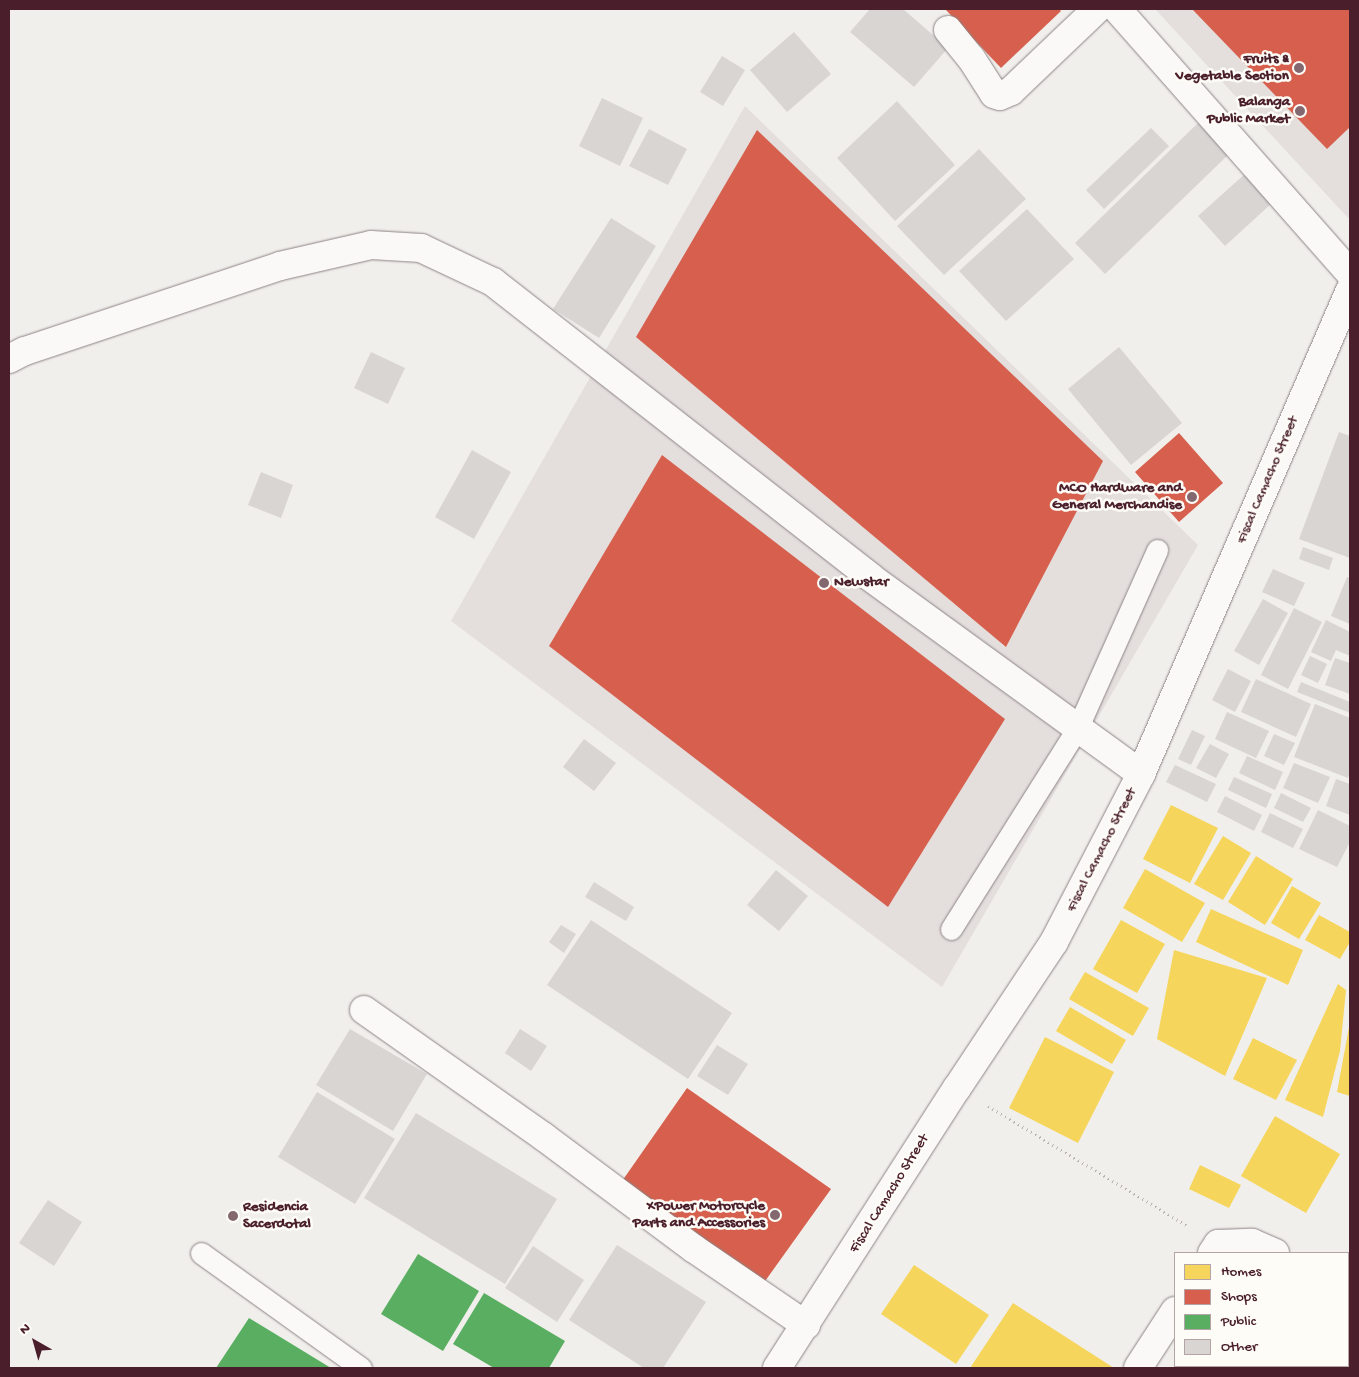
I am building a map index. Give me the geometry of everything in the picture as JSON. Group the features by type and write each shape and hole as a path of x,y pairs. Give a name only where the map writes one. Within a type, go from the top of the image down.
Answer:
{"street":[{"path":"948,30 971,58 994,94 1000,96 1011,91 1097,9"},
{"path":"1117,9 1350,273"},
{"path":"9,359 25,351 280,266 371,244 421,248 493,282 870,577 1141,774"},
{"name":"Fiscal Camacho Street","path":"777,1368 806,1326 957,1088 1054,942 1141,774 1350,290"},
{"path":"364,1010 544,1137 693,1248 806,1326"},
{"path":"1215,1249 1252,1243 1273,1252"},
{"path":"1138,1368 1174,1313"}],"lane":[{"path":"951,929 1078,728 1157,550"},
{"path":"201,1253 361,1368"}],"path":[{"path":"957,1088 1215,1249"}],"shaded area":[{"name":"Balanga Public Market","path":"1155,9 1350,9 1350,213 1348,218"},
{"name":"Newstar","path":"745,106 1198,545 942,987 451,621"}],"building: Homes":[{"path":"1171,805 1218,828 1190,883 1143,859"},
{"path":"1223,836 1251,853 1223,900 1194,884"},
{"path":"1256,856 1293,879 1265,925 1228,902"},
{"path":"1145,869 1205,903 1182,942 1123,908"},
{"path":"1292,886 1321,903 1299,939 1271,923"},
{"path":"1211,909 1303,950 1288,985 1196,942"},
{"path":"1319,915 1350,932 1350,942 1340,959 1305,940"},
{"path":"1121,920 1165,944 1137,993 1093,969"},
{"path":"1174,950 1267,978 1225,1076 1157,1039"},
{"path":"1085,972 1149,1008 1133,1036 1069,999"},
{"path":"1338,984 1346,990 1340,1051 1323,1117 1285,1100"},
{"path":"1070,1007 1126,1040 1112,1064 1056,1031"},
{"path":"1350,1027 1350,1096 1337,1092"},
{"path":"1045,1037 1114,1072 1078,1143 1009,1108"},
{"path":"1253,1038 1297,1060 1276,1100 1233,1079"},
{"path":"1275,1116 1340,1154 1306,1213 1241,1176"},
{"path":"1200,1165 1241,1185 1229,1208 1189,1189"},
{"path":"914,1265 989,1315 956,1364 881,1314"},
{"path":"1013,1303 1114,1368 970,1368"},
{"path":"1350,1352 1350,1368 1320,1368 1349,1367"}],"building: Shops":[{"path":"945,9 1059,9 1061,11 1001,68"},
{"name":"Balanga Public Market","path":"1192,9 1350,9 1350,127 1327,149"},
{"path":"757,130 1103,461 1006,647 636,337"},
{"path":"1179,433 1223,483 1179,522 1135,472"},
{"path":"662,455 1005,719 888,907 549,646"},
{"path":"687,1088 831,1189 763,1284 620,1184"}],"building: Public":[{"path":"418,1254 479,1291 443,1351 381,1314"},
{"path":"484,1293 565,1341 549,1368 494,1368 453,1344"},
{"path":"249,1318 331,1368 216,1368"}],"building: Other":[{"path":"870,9 903,9 948,48 914,87 850,32"},
{"path":"794,32 831,74 787,112 750,70"},
{"path":"722,56 745,70 723,106 700,92"},
{"path":"602,98 643,118 620,166 579,146"},
{"path":"897,101 955,165 895,221 837,158"},
{"path":"1198,123 1229,154 1105,274 1075,243"},
{"path":"1151,128 1169,146 1104,209 1086,190"},
{"path":"649,129 687,149 668,185 629,166"},
{"path":"979,149 1026,199 944,275 897,226"},
{"path":"1246,173 1273,202 1225,246 1198,216"},
{"path":"1027,209 1074,259 1006,321 959,271"},
{"path":"611,218 656,246 599,338 553,309"},
{"path":"1119,347 1182,423 1131,465 1068,389"},
{"path":"371,352 405,368 388,404 354,388"},
{"path":"1339,432 1350,436 1350,558 1299,539"},
{"path":"472,450 511,472 474,539 435,517"},
{"path":"261,472 293,485 281,518 248,505"},
{"path":"1303,547 1333,558 1329,570 1299,559"},
{"path":"1273,569 1305,583 1294,606 1262,592"},
{"path":"1347,577 1350,578 1350,624 1331,616"},
{"path":"1263,599 1288,613 1259,665 1234,651"},
{"path":"1294,608 1322,622 1288,689 1261,675"},
{"path":"1326,620 1350,632 1350,656 1336,650 1331,661 1311,652"},
{"path":"1310,656 1327,664 1318,683 1301,675"},
{"path":"1335,658 1350,663 1350,694 1325,685"},
{"path":"1228,669 1251,681 1235,712 1212,700"},
{"path":"1256,679 1311,704 1296,737 1241,712"},
{"path":"1301,682 1350,702 1350,713 1297,692"},
{"path":"1315,704 1350,718 1350,771 1348,778 1294,757"},
{"path":"1227,712 1269,731 1256,758 1215,739"},
{"path":"1192,730 1205,736 1191,765 1178,759"},
{"path":"1274,734 1295,743 1284,765 1264,756"},
{"path":"584,739 616,763 594,791 563,767"},
{"path":"1210,744 1229,754 1216,778 1196,768"},
{"path":"1247,756 1283,772 1275,790 1239,773"},
{"path":"1294,763 1330,777 1318,803 1283,788"},
{"path":"1175,765 1216,784 1207,802 1166,782"},
{"path":"1234,777 1272,794 1266,808 1228,790"},
{"path":"1336,779 1350,784 1350,815 1326,806"},
{"path":"1281,793 1311,808 1303,822 1274,808"},
{"path":"1225,796 1262,815 1254,831 1217,812"},
{"path":"1318,810 1350,826 1350,842 1337,867 1299,849"},
{"path":"1270,813 1303,829 1293,848 1261,832"},
{"path":"776,870 808,896 779,931 747,905"},
{"path":"594,882 634,907 626,921 585,897"},
{"path":"591,920 732,1013 688,1079 547,985"},
{"path":"561,925 576,934 564,953 549,942"},
{"path":"350,1029 427,1074 393,1131 316,1085"},
{"path":"520,1029 547,1046 531,1071 505,1053"},
{"path":"717,1045 748,1064 728,1095 697,1076"},
{"path":"317,1092 395,1139 355,1204 278,1157"},
{"path":"416,1113 557,1199 505,1284 364,1198"},
{"path":"48,1200 82,1222 54,1266 19,1243"},
{"path":"617,1245 706,1302 663,1368 644,1368 569,1320"},
{"path":"533,1246 584,1280 557,1322 505,1288"}],"place":[{"name":"Fruits & Vegetable Section","path":"1299,68"},
{"name":"Balanga Public Market","path":"1300,111"},
{"name":"MCO Hardware and General Merchandise","path":"1192,497"},
{"name":"Newstar","path":"824,583"},
{"name":"XPower Motorcycle Parts and Accessories","path":"775,1215"},
{"name":"Residencia Sacerdotal","path":"233,1216"}]}
